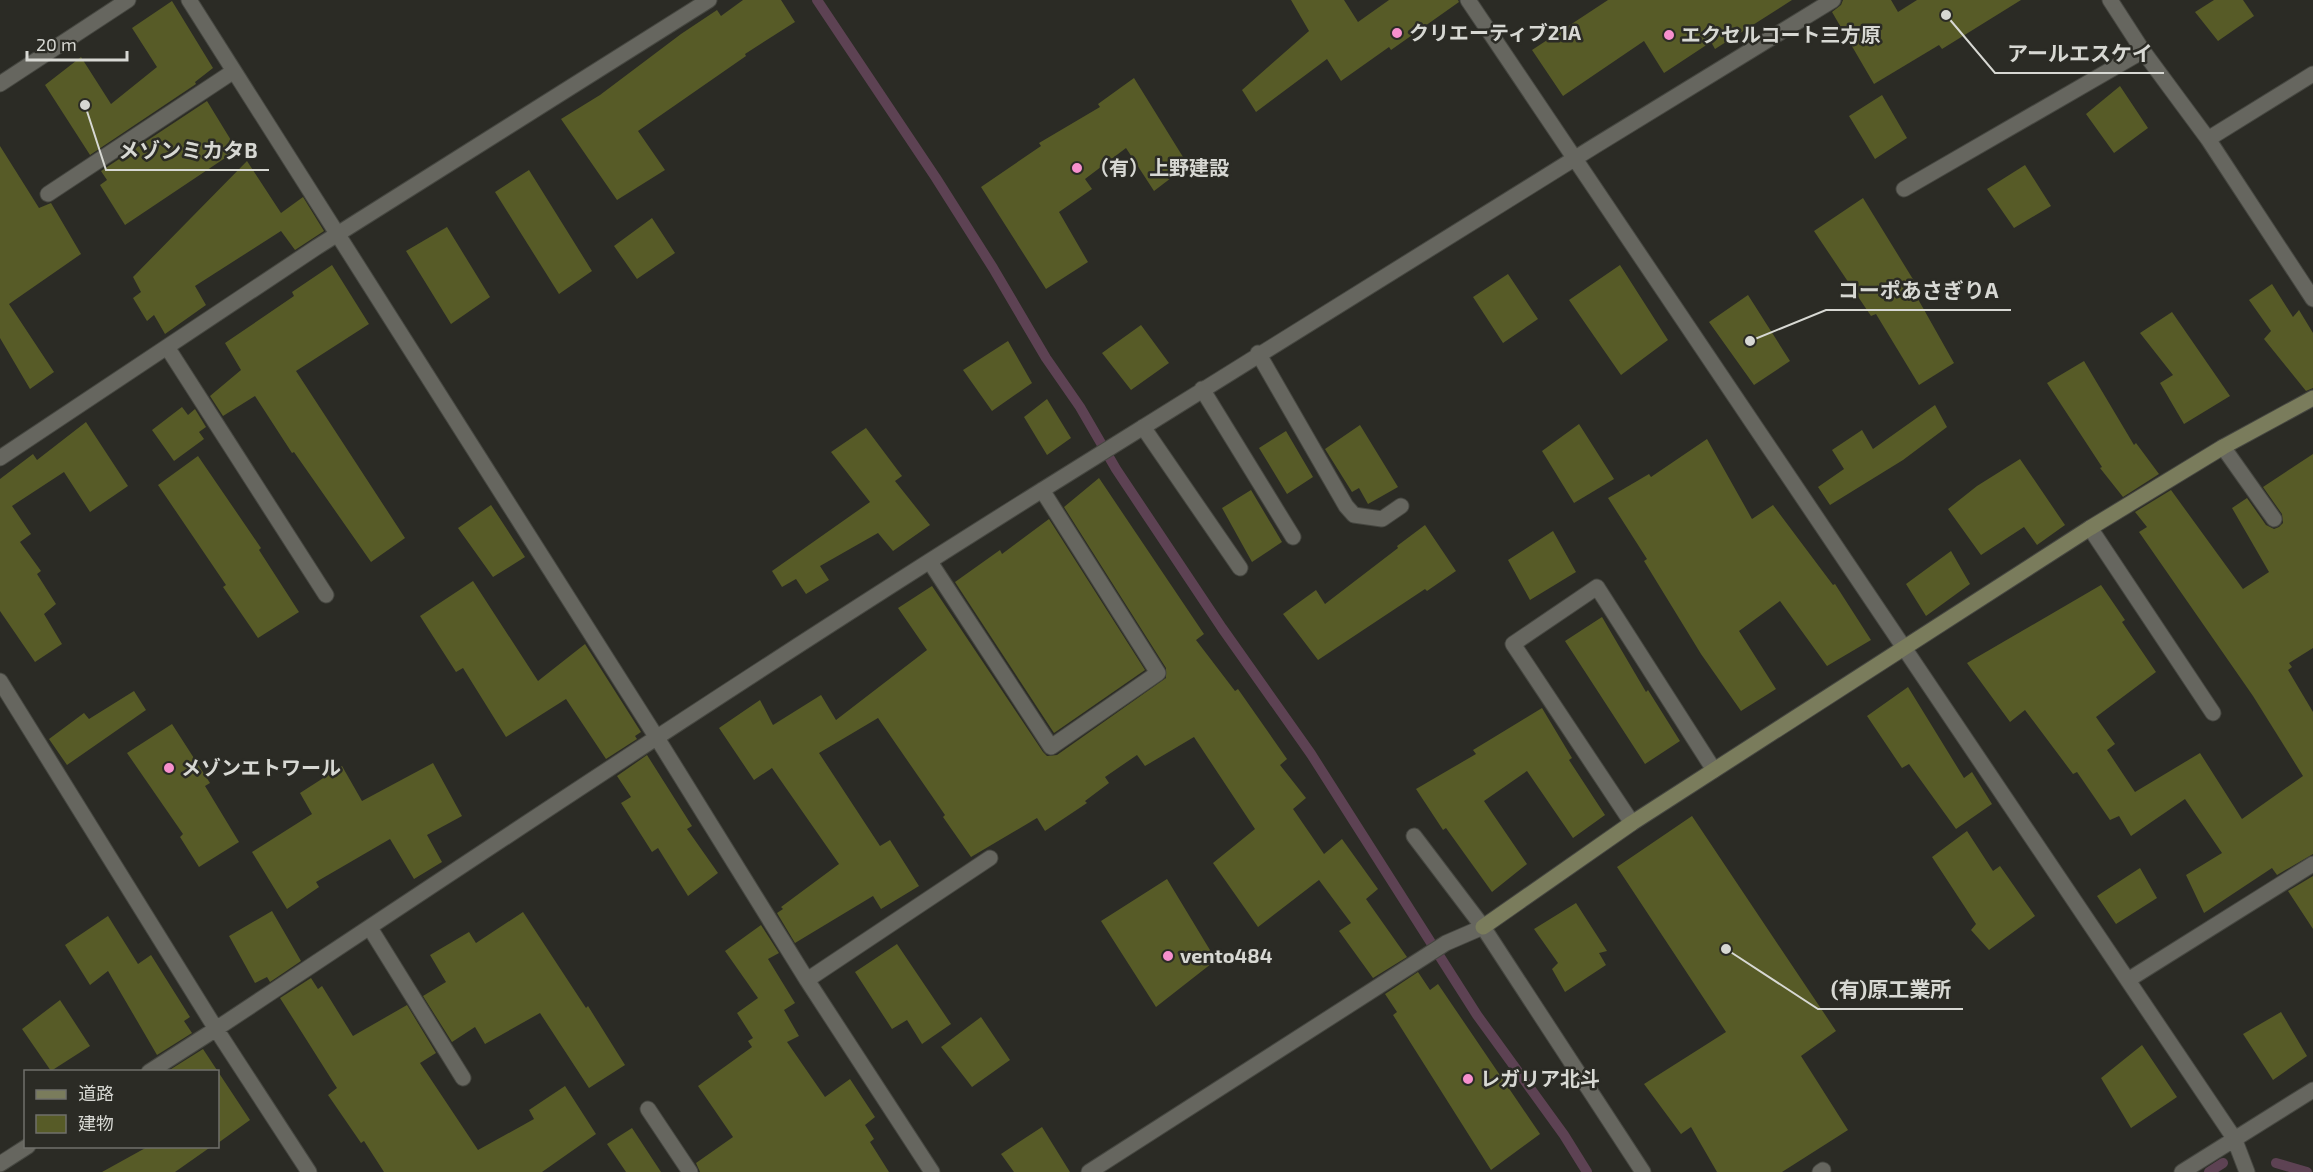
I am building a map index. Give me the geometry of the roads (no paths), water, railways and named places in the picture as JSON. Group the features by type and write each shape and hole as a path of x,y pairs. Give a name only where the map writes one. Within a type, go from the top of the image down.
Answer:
{"street":[{"path":"0,84 128,0"},
{"path":"189,0 657,738 807,980 932,1172"},
{"path":"0,458 338,234 709,0"},
{"path":"1468,0 2234,1138 2247,1172"},
{"path":"151,1070 657,738 1042,490 1258,353 1833,0"},
{"path":"2110,0 2208,140 2313,299"},
{"path":"1904,189 2144,51"},
{"path":"48,194 234,71"},
{"path":"2208,140 2313,74"},
{"path":"166,347 326,595"},
{"path":"1258,353 1346,506 1354,515 1382,519 1401,506"},
{"path":"1202,389 1293,537"},
{"path":"1089,1172 1446,943 1484,927 1632,823 2090,528 2223,447 2313,398"},
{"path":"1143,427 1240,568"},
{"path":"2223,447 2274,519"},
{"path":"930,562 1051,747 1158,673 1042,490"},
{"path":"2090,528 2212,713"},
{"path":"1632,823 1513,644 1597,587 1714,771"},
{"path":"0,681 216,1029 309,1172"},
{"path":"1414,836 1484,927 1643,1172"},
{"path":"807,980 990,858"},
{"path":"2128,980 2313,864"},
{"path":"370,928 463,1078"},
{"path":"2182,1172 2313,1090"},
{"path":"648,1109 690,1172"},
{"path":"0,1164 25,1148"}],"waterway":[{"path":"817,0 936,178 1046,358 1080,407 1116,469 1222,628 1311,754 1477,1015 1564,1135 1587,1172"},
{"path":"2209,1172 2223,1163"},
{"path":"2276,1163 2307,1172"}],"place":[{"name":"アールエスケイ","path":"1946,15"},
{"name":"クリエーティブ21A","path":"1397,33"},
{"name":"エクセルコート三方原","path":"1669,35"},
{"name":"メゾンミカタB","path":"85,105"},
{"name":"（有）上野建設","path":"1077,168"},
{"name":"コーポあさぎりA","path":"1750,341"},
{"name":"メゾンエトワール","path":"169,768"},
{"name":"(有)原工業所","path":"1726,949"},
{"name":"vento484","path":"1168,956"},
{"name":"レガリア北斗","path":"1468,1079"}]}
